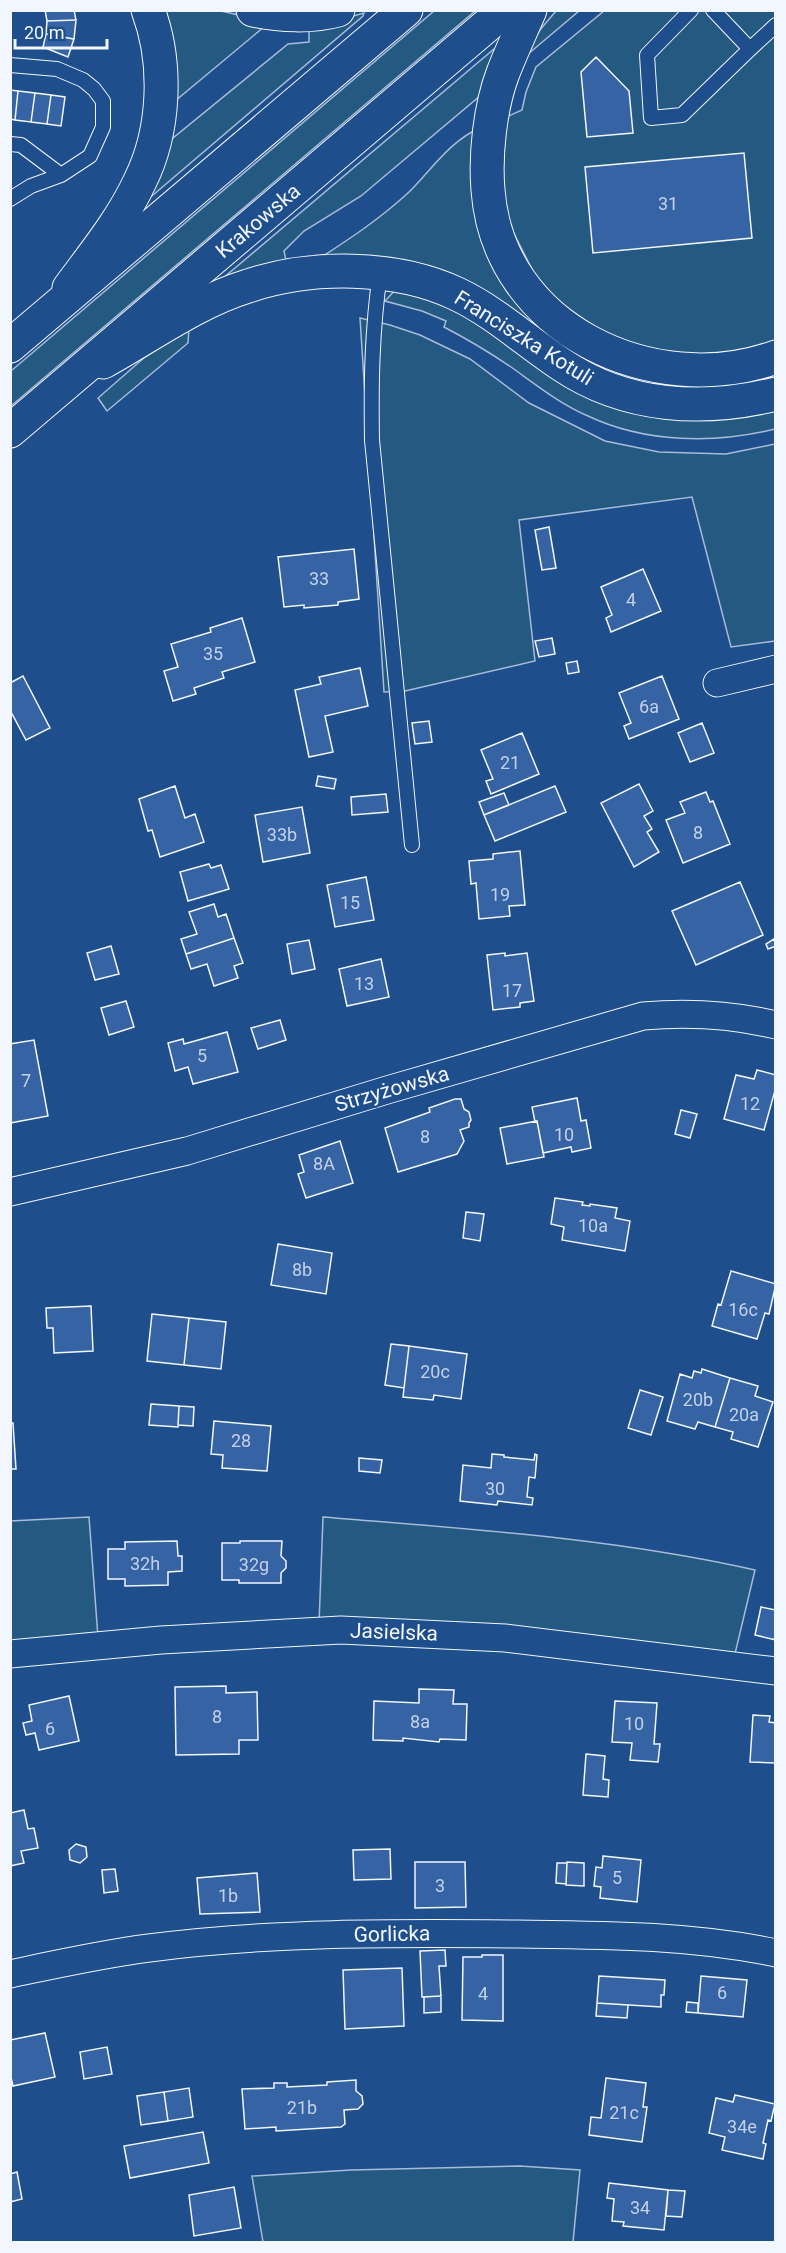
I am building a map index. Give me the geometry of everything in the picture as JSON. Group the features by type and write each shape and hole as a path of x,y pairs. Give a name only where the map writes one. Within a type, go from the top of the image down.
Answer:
{"street":[{"path":"53,310 120,217 140,181 153,148 160,108 160,74 156,39 148,10"},
{"path":"253,10 302,14 329,13 338,10"},
{"path":"10,346 406,10"},
{"name":"Krakowska","path":"10,431 505,10"},
{"path":"530,10 497,91 487,169 488,192 500,243 520,281 550,315 564,326 610,352 643,364 697,371 756,364 776,357"},
{"name":"Franciszka Kotuli","path":"68,383 212,300 248,286 319,272 353,270 380,273 434,285 454,292 487,311 564,367 596,384 625,395 657,402 709,405 751,400 776,394"},
{"path":"717,683 776,669"},
{"name":"Strzyżowska","path":"10,1192 187,1151 643,1016 683,1012 725,1016 776,1025"},
{"name":"Jasielska","path":"10,1654 160,1640 341,1630 505,1638 776,1671"},
{"name":"Gorlicka","path":"10,1974 150,1948 224,1940 328,1935 442,1933 652,1938 702,1941 776,1953"}],"lane":[{"path":"691,10 646,55 651,118 682,115 776,25"},
{"path":"713,10 750,49"},
{"path":"10,65 57,69 83,80 103,101 103,127 90,156 61,175 31,186 10,199"},
{"path":"10,144 21,145 61,175"},
{"path":"380,273 372,340 372,440 411,845"}],"shaded area":[{"path":"159,11 221,11 270,22 169,106"},
{"path":"434,11 475,11 11,406 11,371"},
{"path":"556,11 579,11 521,60 539,31"},
{"path":"604,11 775,11 775,343 761,348 693,358 613,339 543,291 502,210 504,118 522,110 536,67"},
{"path":"364,13 139,207 162,147 288,44 309,42 309,24"},
{"path":"496,49 487,90 361,196 304,231 284,251 287,265 222,279"},
{"path":"480,128 476,164 555,335 775,371 775,380 710,392 630,383 548,341 320,258 388,210 409,192 442,156 460,140"},
{"path":"397,288 461,311 553,373 775,407 775,429 704,439 656,436 610,425 558,400 494,356 444,327 446,321 422,311 385,301"},
{"path":"360,318 420,335 470,359 529,403 605,441 659,452 726,454 775,444 775,641 731,647 692,497 519,520 535,661 405,691 384,692"},
{"path":"189,328 188,343 107,411 98,398 145,357"},
{"path":"89,1517 98,1637 11,1648 10,1521"},
{"path":"323,1517 594,1542 755,1570 734,1658 319,1624"},
{"path":"520,2166 580,2170 573,2242 263,2242 252,2176 351,2170"}],"building":[{"path":"45,10 74,10 76,20 47,21"},
{"path":"76,20 74,39 46,34 47,21"},
{"path":"46,34 74,39 68,57 43,47"},
{"path":"596,57 629,91 633,133 587,137 581,72"},
{"path":"10,90 18,91 15,120 10,119"},
{"path":"18,91 35,93 31,122 15,120"},
{"path":"35,93 51,95 47,124 31,122"},
{"path":"51,95 65,97 61,126 47,124"},
{"path":"744,153 752,238 593,253 585,167"},
{"path":"549,527 556,568 542,570 535,530"},
{"path":"354,549 359,599 338,602 338,605 284,607 278,557"},
{"path":"643,569 661,611 611,632 606,618 612,615 601,587"},
{"path":"242,618 255,662 222,672 224,678 194,688 196,694 173,701 164,671 178,667 171,644 211,632 210,628"},
{"path":"552,638 555,654 539,657 535,641"},
{"path":"577,661 579,672 568,674 566,663"},
{"path":"360,668 368,706 325,716 333,752 309,757 295,690 321,684 319,677"},
{"path":"23,676 50,728 26,740 10,710 10,683"},
{"path":"662,676 679,719 629,739 624,726 631,723 619,693"},
{"path":"429,721 432,742 415,744 412,723"},
{"path":"702,723 714,753 690,762 678,733"},
{"path":"522,733 539,774 491,794 486,781 493,779 481,750"},
{"path":"318,776 336,779 334,789 316,786"},
{"path":"639,784 653,811 644,816 652,829 647,832 659,852 634,867 601,803"},
{"path":"175,786 185,818 195,814 204,842 160,857 152,830 148,831 139,799"},
{"path":"555,786 566,812 495,841 484,815"},
{"path":"706,792 710,802 713,801 730,844 683,863 666,820 685,813 680,802"},
{"path":"504,793 509,805 484,815 479,802"},
{"path":"386,794 388,812 352,815 351,797"},
{"path":"302,807 310,853 263,862 255,815"},
{"path":"520,851 525,905 509,906 510,916 479,919 476,883 471,884 469,861 493,859 493,854"},
{"path":"209,864 211,868 221,865 229,889 188,901 180,872"},
{"path":"366,877 374,920 335,927 327,885"},
{"path":"740,882 763,935 696,965 672,911"},
{"path":"214,904 218,917 226,914 234,938 186,954 181,939 197,934 189,912"},
{"path":"234,938 243,963 234,966 238,978 214,986 207,964 191,969 186,954"},
{"path":"774,939 776,946 768,949 766,944"},
{"path":"309,940 315,969 292,974 287,944"},
{"path":"111,946 119,974 95,980 87,953"},
{"path":"505,953 505,956 527,953 534,1001 520,1003 520,1007 493,1010 487,955"},
{"path":"381,959 389,997 347,1006 339,969"},
{"path":"126,1001 134,1027 109,1035 101,1008"},
{"path":"280,1020 286,1040 258,1049 251,1028"},
{"path":"227,1032 238,1072 193,1084 188,1067 175,1071 168,1043 183,1039 184,1044"},
{"path":"34,1040 48,1116 10,1123 10,1044"},
{"path":"757,1070 776,1075 776,1087 764,1130 724,1119 736,1075 754,1079"},
{"path":"577,1098 581,1121 586,1120 591,1148 572,1152 571,1147 543,1153 532,1107"},
{"path":"461,1099 471,1120 469,1127 460,1130 464,1141 457,1154 398,1172 385,1128 430,1112 429,1108"},
{"path":"681,1110 697,1114 690,1138 675,1134"},
{"path":"537,1121 544,1157 507,1164 500,1128"},
{"path":"340,1141 353,1183 306,1198 298,1174 304,1172 299,1155"},
{"path":"555,1198 583,1202 582,1205 617,1208 615,1218 630,1221 625,1251 562,1240 564,1227 551,1224"},
{"path":"466,1212 484,1214 480,1241 463,1238"},
{"path":"278,1244 332,1253 326,1294 271,1285"},
{"path":"731,1271 776,1284 769,1314 765,1313 757,1339 712,1326"},
{"path":"91,1306 93,1351 54,1353 53,1328 47,1328 46,1308"},
{"path":"152,1314 189,1318 184,1365 147,1361"},
{"path":"189,1318 226,1322 221,1369 184,1365"},
{"path":"391,1344 409,1346 404,1388 385,1385"},
{"path":"409,1346 467,1354 461,1399 434,1395 433,1400 403,1397"},
{"path":"702,1369 730,1378 715,1427 698,1422 695,1429 667,1421 680,1374 692,1378 694,1371 701,1373"},
{"path":"730,1378 758,1386 755,1396 773,1402 758,1447 731,1439 733,1432 715,1427"},
{"path":"640,1390 663,1397 651,1435 628,1428"},
{"path":"151,1404 179,1406 178,1427 149,1425"},
{"path":"179,1406 194,1407 193,1426 178,1425"},
{"path":"214,1421 271,1426 267,1471 222,1468 223,1455 211,1454"},
{"path":"10,1423 13,1423 16,1469 10,1469"},
{"path":"492,1454 534,1460 535,1454 537,1455 535,1478 529,1477 527,1497 533,1498 532,1505 498,1501 497,1505 460,1501 463,1465 491,1468"},
{"path":"359,1458 382,1460 380,1473 359,1471"},
{"path":"177,1541 178,1556 182,1556 182,1571 168,1572 168,1585 125,1586 125,1579 108,1579 108,1549 125,1549 125,1542"},
{"path":"240,1541 282,1541 281,1556 286,1561 286,1568 281,1573 281,1583 239,1583 239,1580 222,1580 222,1543 240,1543"},
{"path":"761,1607 776,1610 776,1640 755,1635"},
{"path":"226,1686 226,1693 257,1692 258,1740 239,1740 239,1754 176,1755 175,1687"},
{"path":"419,1689 454,1690 453,1704 467,1704 466,1740 440,1739 439,1742 403,1738 403,1741 373,1740 374,1701 419,1703"},
{"path":"69,1696 79,1741 39,1750 35,1733 26,1735 23,1723 32,1721 29,1705"},
{"path":"615,1701 657,1703 654,1744 660,1744 658,1762 630,1760 632,1743 612,1742"},
{"path":"753,1715 770,1716 769,1722 776,1723 776,1763 750,1762"},
{"path":"586,1754 605,1756 603,1779 609,1780 608,1797 583,1795"},
{"path":"24,1810 28,1829 34,1828 38,1848 21,1851 24,1863 10,1866 10,1813"},
{"path":"76,1844 86,1847 87,1857 80,1863 70,1860 69,1850"},
{"path":"390,1849 391,1879 354,1880 353,1850"},
{"path":"603,1856 641,1860 637,1902 600,1898 601,1887 594,1886 596,1867 602,1868"},
{"path":"415,1862 465,1862 466,1907 415,1908"},
{"path":"567,1862 584,1863 584,1886 566,1885"},
{"path":"557,1863 567,1863 566,1884 556,1883"},
{"path":"115,1869 118,1891 104,1893 102,1870"},
{"path":"257,1873 260,1912 200,1914 197,1878"},
{"path":"445,1950 446,1966 439,1966 441,1996 422,1997 420,1951"},
{"path":"482,1955 503,1955 503,2021 462,2020 463,1957 482,1957"},
{"path":"402,1968 404,2026 345,2029 343,1970"},
{"path":"599,1976 665,1980 661,2007 597,2003"},
{"path":"701,1976 747,1980 743,2017 698,2013"},
{"path":"441,1996 441,2012 424,2013 424,1997"},
{"path":"687,2002 698,2003 698,2013 686,2012"},
{"path":"597,2003 628,2005 627,2018 596,2016"},
{"path":"45,2033 55,2077 13,2086 10,2073 10,2040"},
{"path":"107,2047 112,2074 84,2079 80,2052"},
{"path":"606,2078 646,2083 643,2107 647,2107 642,2142 589,2135 591,2117 601,2118"},
{"path":"356,2080 356,2091 362,2096 363,2104 358,2109 344,2110 345,2124 341,2127 276,2131 276,2127 245,2129 242,2089 274,2088 274,2083 287,2083 287,2087 327,2085 327,2082"},
{"path":"189,2088 193,2117 168,2121 164,2092"},
{"path":"164,2092 168,2121 141,2125 137,2096"},
{"path":"735,2095 775,2104 771,2121 768,2120 763,2143 766,2144 763,2159 722,2150 725,2137 709,2133 716,2098 733,2102"},
{"path":"203,2132 209,2163 130,2178 124,2146"},
{"path":"17,2172 22,2199 10,2202 10,2174"},
{"path":"609,2183 668,2190 664,2230 623,2226 624,2222 612,2221 614,2199 607,2198"},
{"path":"234,2187 241,2228 194,2236 189,2195"},
{"path":"668,2190 685,2191 682,2217 666,2216"}]}
